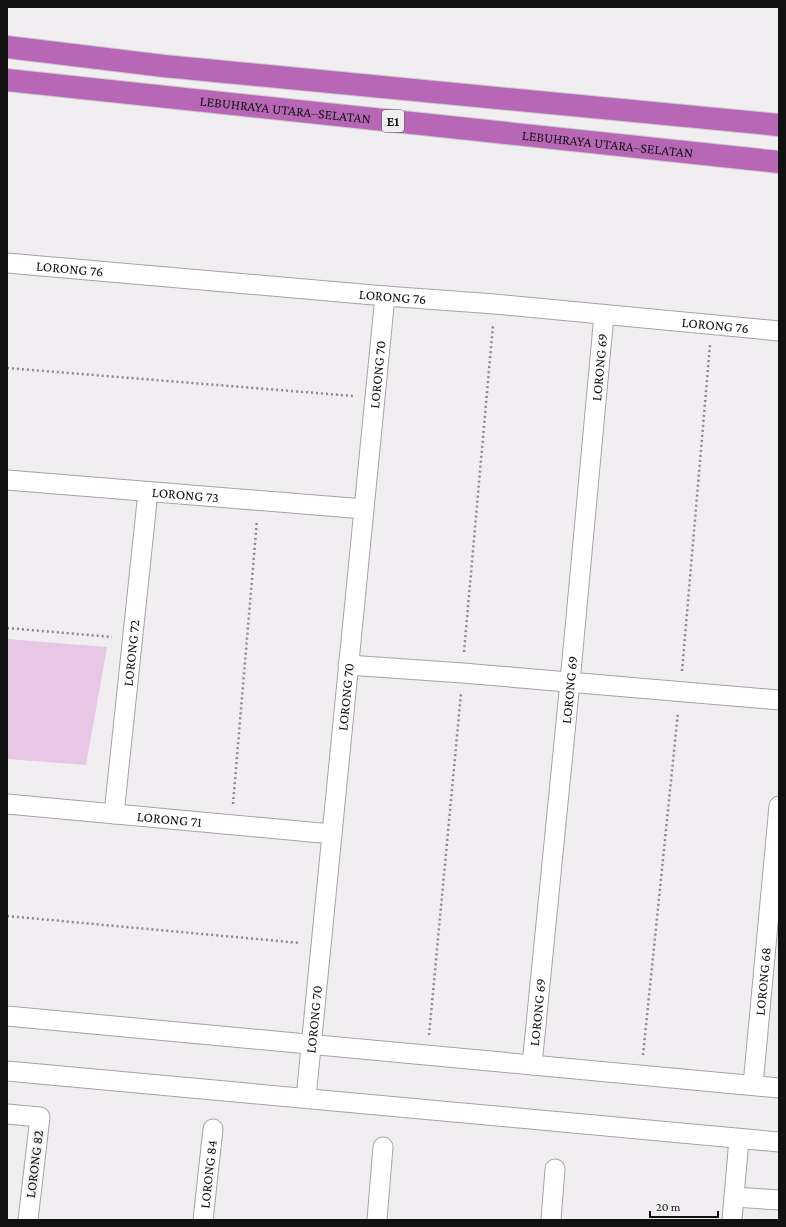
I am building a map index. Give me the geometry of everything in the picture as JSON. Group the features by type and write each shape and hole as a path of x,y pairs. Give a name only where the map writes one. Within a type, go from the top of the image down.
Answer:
{"highway":[{"path":"7,47 172,66 779,125"},
{"name":"LEBUHRAYA UTARA–SELATAN","path":"7,80 779,162"}],"street":[{"name":"LORONG 76","path":"7,262 385,296 495,304 779,331"},
{"name":"LORONG 70","path":"306,1098 385,296"},
{"name":"LORONG 69","path":"532,1065 570,682 604,315"},
{"name":"LORONG 73","path":"7,480 364,509"},
{"name":"LORONG 72","path":"114,814 148,492"},
{"path":"348,666 462,673 779,700"},
{"name":"LORONG 71","path":"7,804 332,834"},
{"name":"LORONG 68","path":"752,1085 779,806"},
{"path":"7,1016 779,1088"},
{"path":"7,1071 779,1142"},
{"name":"LORONG 82","path":"7,1114 40,1117 28,1220"},
{"name":"LORONG 84","path":"203,1220 212,1129"},
{"path":"732,1220 739,1138"},
{"path":"377,1220 383,1147"},
{"path":"551,1220 555,1169"},
{"path":"734,1197 779,1200"}],"path":[{"path":"427,1055 495,304"},
{"path":"641,1075 680,692 712,325"},
{"path":"7,368 375,397"},
{"path":"232,825 259,501"},
{"path":"7,628 133,639"},
{"path":"7,916 321,945"}],"shaded area":[{"path":"7,639 107,647 86,765 7,759"}]}
